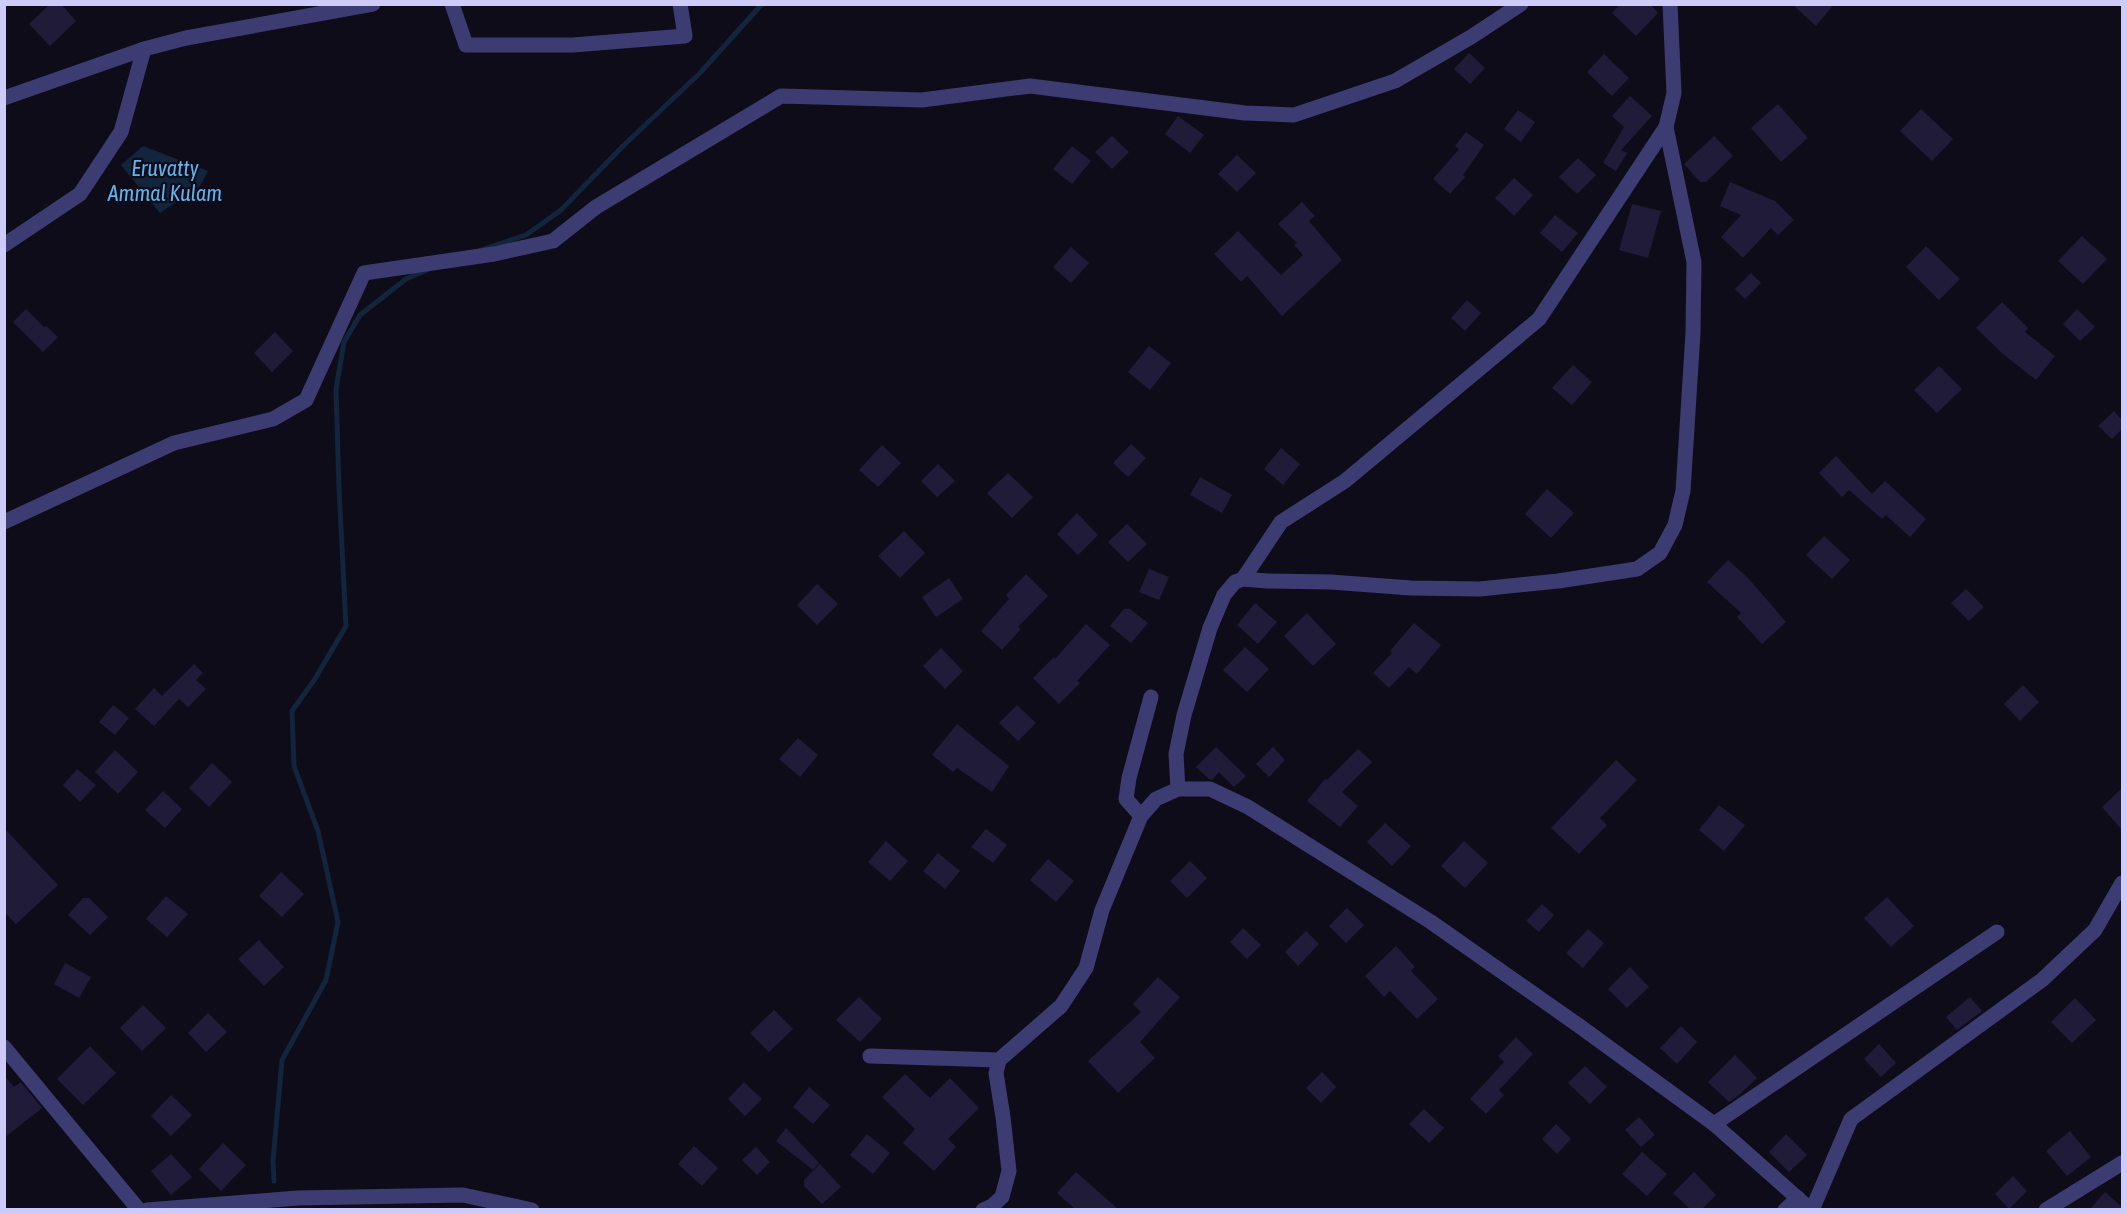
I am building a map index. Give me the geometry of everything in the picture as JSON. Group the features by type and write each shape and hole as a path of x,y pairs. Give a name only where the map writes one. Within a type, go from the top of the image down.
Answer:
{"street":[{"path":"4,98 144,49 186,38 373,4"},
{"path":"452,4 466,45 573,45 684,36 681,4"},
{"path":"4,522 174,443 273,419 306,400 364,273 477,257 553,241 596,207 781,96 922,100 1030,86 1245,112 1294,115 1395,81 1471,37 1521,4"},
{"path":"1243,579 1281,522 1345,481 1539,319 1638,166 1666,127 1674,93 1670,4"},
{"path":"4,245 80,194 121,132 144,49"},
{"path":"1178,789 1176,754 1184,716 1210,628 1224,595 1235,582 1243,579 1411,588 1480,589 1637,569 1660,553 1675,525 1683,491 1693,333 1694,262 1666,127"},
{"path":"1141,816 1126,799 1129,778 1151,698"},
{"path":"983,1209 992,1206 1002,1197 1009,1171 996,1073 999,1060 1061,1006 1086,968 1102,910 1141,816 1156,799 1178,789 1210,789 1248,807 1431,922 1714,1124 1811,1209 1851,1119 2042,980 2095,930 2122,883"},
{"path":"1714,1124 1997,932"},
{"path":"4,1047 139,1209"},
{"path":"870,1056 999,1060"},
{"path":"2046,1209 2122,1163"},
{"path":"147,1209 298,1198 463,1195 532,1209"},
{"path":"1785,1209 1798,1198"}],"water":[{"name":"Eruvatty Ammal Kulam","path":"143,146 208,171 200,186 160,213 121,165"}],"building":[{"path":"50,4 61,4 76,21 50,46 29,24"},
{"path":"1621,4 1650,4 1658,13 1636,36 1612,13"},
{"path":"1792,4 1834,4 1816,26"},
{"path":"1469,53 1485,68 1470,84 1454,69"},
{"path":"1604,54 1629,78 1612,96 1587,72"},
{"path":"1630,96 1652,116 1621,150 1627,153 1616,171 1603,163 1624,127 1612,116"},
{"path":"1778,104 1808,138 1781,162 1751,128"},
{"path":"1921,109 1953,139 1932,161 1900,131"},
{"path":"1518,110 1535,122 1521,142 1504,129"},
{"path":"1178,116 1204,135 1190,153 1165,134"},
{"path":"1466,132 1484,145 1463,175 1465,177 1450,194 1433,179 1459,149 1455,146"},
{"path":"1112,136 1129,152 1112,169 1095,152"},
{"path":"1714,136 1733,156 1706,182 1700,182 1684,164"},
{"path":"1072,146 1091,161 1072,184 1053,169"},
{"path":"1237,155 1256,173 1237,192 1218,174"},
{"path":"1578,158 1596,175 1577,194 1559,177"},
{"path":"1514,178 1533,195 1514,216 1495,198"},
{"path":"1730,182 1775,201 1794,220 1778,235 1771,228 1743,258 1721,237 1741,215 1720,206"},
{"path":"1302,202 1315,216 1309,221 1342,260 1282,316 1247,276 1241,282 1214,254 1238,231 1281,275 1303,255 1294,245 1297,243 1278,224"},
{"path":"1632,204 1661,211 1648,258 1619,250"},
{"path":"1555,215 1578,233 1562,252 1540,233"},
{"path":"2082,236 2107,259 2083,284 2058,261"},
{"path":"1926,246 1960,279 1939,300 1906,267"},
{"path":"1071,247 1089,263 1071,283 1053,267"},
{"path":"1751,273 1761,283 1745,299 1735,289"},
{"path":"1467,300 1481,313 1465,331 1451,318"},
{"path":"2002,302 2028,328 2025,332 2055,356 2036,380 2003,354 1976,328"},
{"path":"26,309 58,337 43,352 13,322"},
{"path":"2077,309 2095,327 2080,341 2063,324"},
{"path":"275,332 293,351 272,372 254,353"},
{"path":"1149,346 1171,363 1150,390 1128,372"},
{"path":"1573,365 1592,382 1572,405 1552,388"},
{"path":"1939,366 1962,389 1937,413 1914,390"},
{"path":"2114,411 2122,420 2122,429 2112,439 2098,426"},
{"path":"1131,444 1146,458 1128,477 1113,463"},
{"path":"882,445 901,463 878,487 859,470"},
{"path":"1281,448 1300,464 1283,485 1264,469"},
{"path":"1836,456 1872,494 1885,481 1926,519 1910,537 1886,515 1882,519 1849,490 1842,497 1819,473"},
{"path":"938,464 955,481 937,497 921,481"},
{"path":"1008,473 1033,497 1012,518 987,493"},
{"path":"1200,477 1232,495 1222,513 1190,495"},
{"path":"1547,489 1574,513 1551,538 1525,514"},
{"path":"1077,513 1098,535 1078,555 1057,534"},
{"path":"1127,524 1147,544 1128,562 1108,542"},
{"path":"904,531 925,553 900,578 878,556"},
{"path":"1824,536 1850,560 1832,579 1806,555"},
{"path":"1728,560 1749,579 1786,622 1762,644 1737,617 1741,613 1707,582"},
{"path":"1149,569 1169,577 1159,600 1139,592"},
{"path":"1026,574 1048,596 1018,627 1021,629 1002,650 981,631 1009,599 1006,595"},
{"path":"949,578 963,599 936,617 922,597"},
{"path":"817,584 838,604 817,625 797,605"},
{"path":"1966,589 1984,607 1969,621 1951,603"},
{"path":"1255,603 1277,622 1258,644 1237,625"},
{"path":"1124,609 1130,609 1148,623 1131,643 1110,626"},
{"path":"1307,613 1336,644 1313,666 1284,636"},
{"path":"1414,623 1441,645 1417,674 1409,667 1389,688 1373,673 1392,653 1390,651"},
{"path":"1086,624 1110,645 1077,681 1080,683 1059,704 1033,678 1054,657 1055,659"},
{"path":"1245,647 1269,669 1247,692 1223,670"},
{"path":"941,648 963,671 945,689 923,666"},
{"path":"194,664 203,673 196,680 206,689 188,707 179,699 154,726 135,709 154,688 162,696"},
{"path":"2023,685 2039,702 2020,721 2004,704"},
{"path":"113,705 129,718 115,735 99,722"},
{"path":"1017,705 1036,723 1018,741 999,723"},
{"path":"957,724 1009,766 992,792 957,768 953,772 932,755"},
{"path":"798,738 818,755 800,777 779,759"},
{"path":"1216,747 1246,776 1234,787 1219,772 1212,780 1196,767"},
{"path":"1273,747 1285,760 1269,777 1256,764"},
{"path":"1358,749 1372,762 1342,792 1358,806 1340,827 1307,801 1325,779 1327,780"},
{"path":"115,750 138,772 118,794 95,772"},
{"path":"1616,760 1637,780 1600,818 1607,825 1579,854 1551,828"},
{"path":"212,763 232,782 209,807 189,788"},
{"path":"77,769 96,785 80,802 63,785"},
{"path":"2122,788 2122,830 2102,807"},
{"path":"163,791 182,809 165,828 145,810"},
{"path":"1719,805 1745,825 1724,851 1699,830"},
{"path":"1385,823 1411,846 1392,866 1367,842"},
{"path":"4,828 58,885 16,924 4,912"},
{"path":"986,829 1007,845 993,863 971,847"},
{"path":"886,841 908,861 890,881 868,862"},
{"path":"1464,841 1488,863 1465,888 1441,866"},
{"path":"938,853 960,871 945,889 923,871"},
{"path":"1048,859 1074,881 1056,902 1030,880"},
{"path":"1190,861 1207,878 1187,898 1170,881"},
{"path":"281,872 304,894 282,917 259,896"},
{"path":"166,896 188,914 167,937 146,919"},
{"path":"1887,897 1914,926 1891,947 1864,918"},
{"path":"83,898 89,898 108,917 90,935 68,915"},
{"path":"1542,904 1554,915 1539,932 1526,921"},
{"path":"1347,908 1364,925 1346,943 1329,926"},
{"path":"1243,928 1261,945 1247,959 1230,942"},
{"path":"1588,929 1604,943 1583,968 1566,953"},
{"path":"1306,931 1319,944 1298,966 1285,952"},
{"path":"259,940 284,967 264,986 238,959"},
{"path":"1396,946 1415,967 1411,971 1438,999 1417,1019 1390,991 1384,997 1365,976"},
{"path":"65,963 91,977 79,998 54,984"},
{"path":"1630,967 1649,987 1627,1008 1608,989"},
{"path":"1158,977 1180,997 1140,1042 1155,1058 1118,1093 1088,1061 1141,1012 1133,1004"},
{"path":"859,997 882,1019 860,1042 836,1020"},
{"path":"1970,997 1982,1011 1957,1030 1946,1017"},
{"path":"2075,998 2096,1020 2072,1043 2051,1022"},
{"path":"143,1005 166,1028 142,1051 120,1028"},
{"path":"774,1010 793,1029 769,1052 750,1033"},
{"path":"208,1013 227,1032 206,1052 188,1033"},
{"path":"1681,1026 1697,1042 1677,1064 1660,1048"},
{"path":"1516,1037 1533,1054 1499,1090 1504,1095 1486,1114 1470,1099 1504,1062 1498,1056"},
{"path":"1879,1044 1896,1063 1881,1077 1864,1059"},
{"path":"90,1046 116,1073 83,1105 57,1079"},
{"path":"1735,1055 1757,1078 1729,1102 1708,1082"},
{"path":"1585,1066 1607,1087 1590,1104 1568,1083"},
{"path":"1322,1072 1336,1087 1321,1103 1306,1088"},
{"path":"905,1074 930,1098 950,1078 979,1108 948,1139 956,1147 934,1171 903,1143 915,1129 882,1097"},
{"path":"4,1075 14,1087 21,1082 42,1108 4,1138"},
{"path":"744,1082 762,1099 745,1116 728,1099"},
{"path":"809,1087 830,1105 813,1124 793,1107"},
{"path":"171,1095 192,1115 171,1136 151,1116"},
{"path":"1424,1109 1444,1128 1429,1143 1409,1124"},
{"path":"1639,1117 1655,1135 1641,1147 1625,1130"},
{"path":"1556,1124 1571,1139 1557,1154 1542,1139"},
{"path":"786,1128 819,1163 813,1170 776,1141"},
{"path":"2070,1131 2091,1157 2067,1176 2046,1151"},
{"path":"867,1134 890,1153 873,1174 850,1155"},
{"path":"1786,1134 1807,1155 1789,1172 1769,1152"},
{"path":"223,1143 246,1165 221,1191 199,1169"},
{"path":"694,1146 718,1168 702,1186 678,1164"},
{"path":"756,1147 770,1162 757,1175 742,1160"},
{"path":"1642,1152 1667,1174 1647,1196 1622,1174"},
{"path":"171,1154 192,1177 171,1195 151,1171"},
{"path":"820,1164 841,1187 822,1204 804,1186 804,1180"},
{"path":"1076,1172 1118,1209 1075,1209 1057,1193"},
{"path":"1694,1172 1716,1195 1702,1209 1690,1209 1673,1193"},
{"path":"2013,1176 2027,1191 2009,1209 1995,1194"},
{"path":"2105,1192 2122,1207 2122,1209 2090,1209"}],"waterway":[{"path":"481,250 526,235 561,210 623,146 700,73 762,4"},
{"path":"274,1181 273,1161 282,1060 326,980 338,922 318,831 294,766 292,711 315,679 346,626 336,389 344,342 360,315 406,279 427,270"}]}
